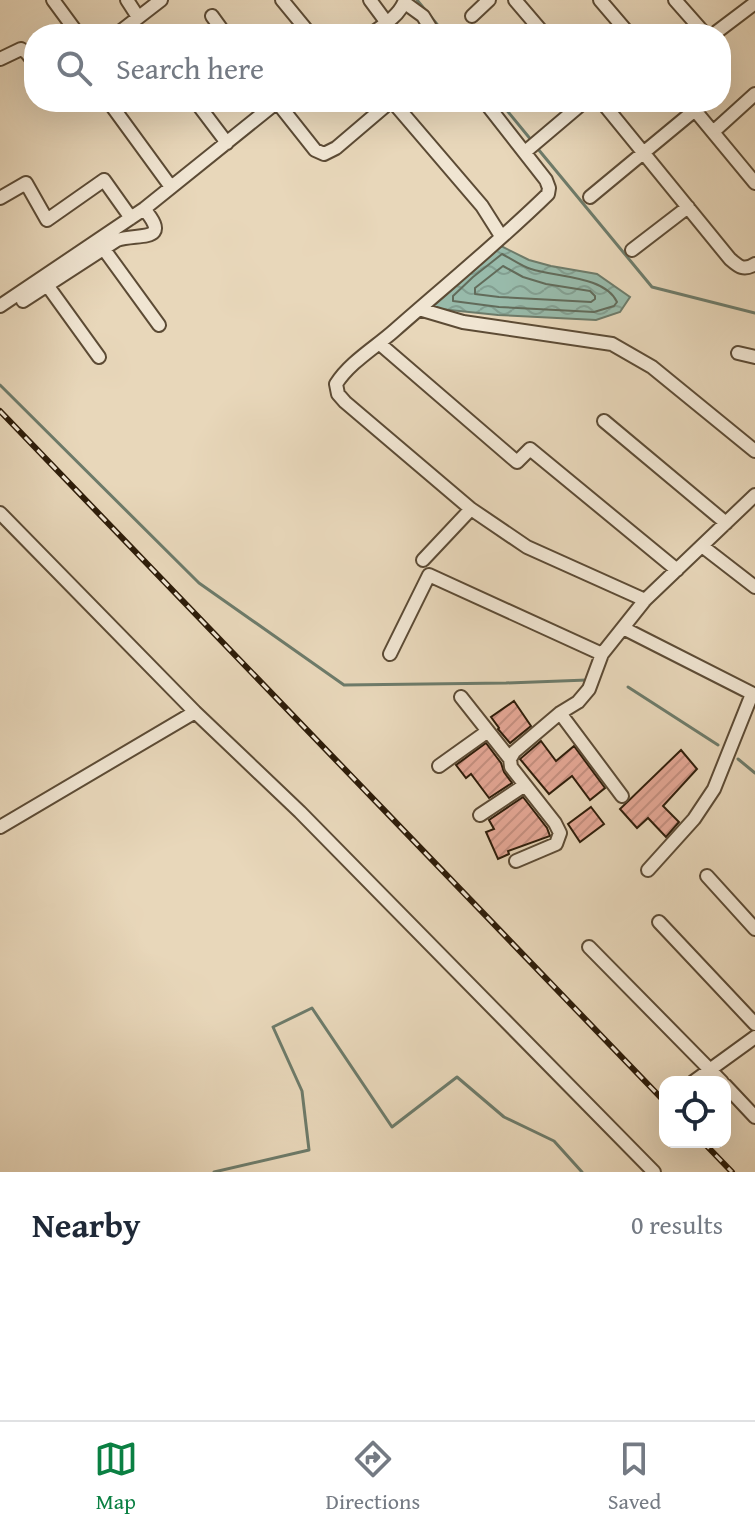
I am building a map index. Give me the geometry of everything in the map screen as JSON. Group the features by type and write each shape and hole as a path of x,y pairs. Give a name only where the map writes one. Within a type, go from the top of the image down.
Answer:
{"street":[{"path":"53,0 71,24"},
{"path":"127,0 138,17"},
{"path":"129,24 161,0"},
{"path":"282,0 302,24"},
{"path":"370,0 387,23 405,1 428,24"},
{"path":"472,16 489,0"},
{"path":"515,0 535,24"},
{"path":"600,0 620,24"},
{"path":"675,0 696,24"},
{"path":"727,24 755,3"},
{"path":"212,16 218,24"},
{"path":"0,59 21,49 24,51"},
{"path":"713,132 755,94"},
{"path":"116,112 171,187"},
{"path":"204,112 227,143"},
{"path":"0,306 144,209 265,112"},
{"path":"285,112 315,150 324,154 336,148 380,112"},
{"path":"401,112 482,206 501,236"},
{"path":"493,112 546,180 548,194 344,373 336,384 338,394 471,509 527,547 645,600"},
{"path":"525,152 572,112"},
{"path":"610,112 730,259 740,268 746,269 755,264"},
{"path":"590,197 643,153 685,112"},
{"path":"696,112 755,182"},
{"path":"0,198 26,183 47,220 104,180 131,218"},
{"path":"632,250 688,207"},
{"path":"23,301 117,240 148,236 154,232 156,227 153,220 144,209"},
{"path":"103,248 159,325"},
{"path":"47,285 99,357"},
{"path":"419,309 463,322 612,344 652,367 755,451"},
{"path":"380,344 517,462 530,449 677,570"},
{"path":"738,353 755,357"},
{"path":"604,421 726,523"},
{"path":"510,759 514,752 560,713 578,702 589,689 602,654 645,600 755,495"},
{"path":"423,560 471,509"},
{"path":"0,513 654,1172"},
{"path":"702,546 755,587"},
{"path":"390,654 429,575 602,654"},
{"path":"623,628 754,694 714,789 694,819 648,870"},
{"path":"461,697 510,759 511,767 560,833 556,844 516,861"},
{"path":"0,827 195,712"},
{"path":"560,713 622,796"},
{"path":"439,766 488,731"},
{"path":"480,815 525,785"},
{"path":"707,876 755,929"},
{"path":"659,922 755,1024"},
{"path":"589,947 716,1076"},
{"path":"702,1076 755,1037"},
{"path":"731,1091 755,1117"}],"water":[{"path":"499,245 529,260 597,274 630,297 620,312 596,320 430,308"}],"building":[{"path":"514,701 531,726 510,743 491,717"},
{"path":"541,741 556,761 574,746 605,788 590,800 572,776 549,794 520,759"},
{"path":"486,743 512,783 489,798 471,774 466,778 456,765"},
{"path":"681,750 697,769 663,806 679,822 666,837 648,818 637,828 620,809"},
{"path":"523,797 550,836 508,851 509,854 498,859 486,832 494,829 489,820"},
{"path":"591,807 604,824 580,842 568,824"}],"waterway":[{"path":"417,0 437,24"},
{"path":"508,112 532,141"},
{"path":"538,149 652,287 755,313"},
{"path":"0,385 199,583 344,685 587,680"},
{"path":"628,687 718,745"},
{"path":"738,759 755,773"},
{"path":"214,1172 309,1150 302,1091 273,1027 312,1008 392,1127 457,1077 504,1117 554,1141 582,1172"}],"railway":[{"path":"0,411 659,1096"},
{"path":"709,1148 732,1172"}]}
